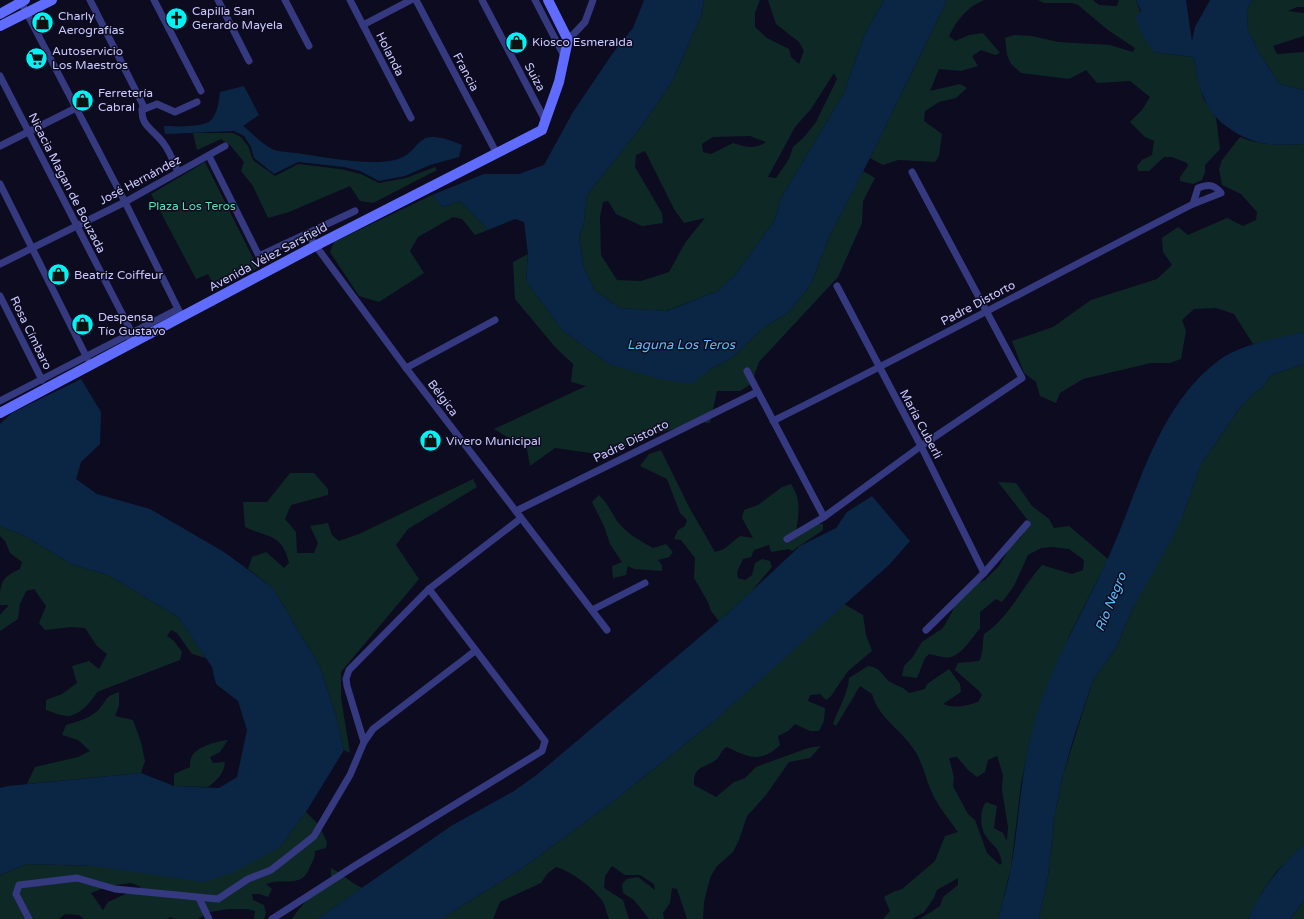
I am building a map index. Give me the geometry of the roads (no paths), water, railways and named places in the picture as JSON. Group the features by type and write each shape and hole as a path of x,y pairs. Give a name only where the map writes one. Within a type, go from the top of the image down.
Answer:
{"street":[{"path":"0,26 26,14 36,4 52,0"},
{"path":"90,0 144,105 141,114 144,121 165,144 178,172"},
{"path":"154,0 201,91"},
{"path":"218,0 249,61"},
{"path":"285,0 309,46"},
{"name":"Holanda","path":"350,0 411,118"},
{"path":"363,25 411,0"},
{"name":"Francia","path":"416,0 497,154"},
{"name":"Suiza","path":"482,0 546,122"},
{"path":"536,0 564,56"},
{"path":"548,0 568,40"},
{"path":"546,122 559,82 568,40 584,22 593,0"},
{"path":"0,14 23,1 26,14 125,202 180,313"},
{"name":"Nicacia Magan de Bouzada","path":"0,76 77,225 131,338"},
{"path":"142,110 157,104 175,112 197,102"},
{"path":"0,146 76,108"},
{"name":"Avenida Vélez Sarsfield","path":"0,401 131,338 497,154 542,130 546,122"},
{"name":"José Hernández","path":"0,264 125,202 225,146"},
{"name":"Avenida Vélez Sarsfield","path":"208,156 259,256 355,210"},
{"path":"787,539 824,517 921,446 1022,378 912,172"},
{"path":"0,184 87,358"},
{"name":"Padre Distorto","path":"773,421 879,368 987,310 1192,204"},
{"name":"Bélgica","path":"307,234 406,368 516,511 520,519 607,630"},
{"name":"María Cuberli","path":"837,286 921,446 984,573"},
{"name":"Rosa Címbaro","path":"0,296 42,380"},
{"path":"406,368 495,320"},
{"name":"Avenida Vélez Sarsfield","path":"0,413 131,338"},
{"path":"747,371 824,517"},
{"name":"Padre Distorto","path":"516,511 757,392"},
{"path":"364,742 347,686 346,680 349,670 429,589 520,519"},
{"path":"926,630 984,573 1027,524"},
{"path":"592,610 645,583"},
{"path":"272,919 356,865 542,751 545,741 429,589"},
{"path":"29,919 16,894 19,885 77,878 115,889 218,899 248,879 271,870 314,836 350,775 364,742 373,729 475,651"},
{"path":"199,898 209,919"}],"water":[{"name":"Laguna Los Teros","path":"644,0 704,0 701,16 672,82 644,123 587,195 584,222 579,238 584,268 595,291 620,308 667,311 718,291 736,274 775,220 781,198 844,93 864,36 884,0 947,0 870,158 829,237 811,284 789,312 763,328 732,358 709,370 692,384 659,379 609,364 563,331 526,281 528,254 524,222 515,219 488,230 460,201 443,207 432,195 484,174 519,174 544,165 573,112 613,53 633,28"},
{"path":"1136,0 1186,0 1192,41 1195,27 1210,0 1253,0 1247,8 1248,31 1261,56 1279,84 1304,90 1304,144 1282,145 1254,141 1236,133 1222,123 1213,114 1204,98 1200,88 1193,57 1154,52 1142,34 1135,18 1141,11"},
{"path":"244,86 259,115 243,126 268,147 274,150 343,160 379,162 402,158 425,138 433,137 445,139 462,145 459,157 430,165 405,176 379,181 360,171 344,167 298,162 274,174 254,158 251,147 244,136 234,131 165,134 164,126 190,126 209,122 216,113 220,92"},
{"name":"Río Negro","path":"1304,332 1304,364 1271,375 1262,388 1256,391 1238,410 1200,466 1184,513 1170,542 1132,610 1116,648 1093,680 1063,775 1054,819 1048,876 1039,919 998,919 1011,868 1027,752 1038,713 1055,668 1108,558 1151,452 1164,426 1179,402 1197,380 1218,361 1237,350 1248,346 1271,339"},
{"path":"81,379 101,412 100,444 81,462 76,479 97,494 150,509 224,552 273,588 320,667 336,716 344,750 306,812 280,847 235,872 203,882 93,866 27,864 0,875 0,788 141,773 174,786 219,788 237,777 247,730 238,701 216,684 212,667 178,617 108,575 71,564 25,536 0,526 0,424 12,413"},
{"path":"872,496 910,541 890,564 714,721 611,803 524,867 441,919 317,919 451,826 514,791 539,773 727,614 800,546 836,528 847,512"},
{"path":"1304,844 1304,901 1290,919 1248,919 1253,908 1272,878"}],"place":[{"name":"Capilla San Gerardo Mayela","path":"177,18"},
{"name":"Charly Aerografías","path":"42,23"},
{"name":"Kiosco Esmeralda","path":"516,42"},
{"name":"Autoservicio Los Maestros","path":"36,58"},
{"name":"Ferretería Cabral","path":"83,100"},
{"name":"Beatriz Coiffeur","path":"58,275"},
{"name":"Despensa Tío Gustavo","path":"83,324"},
{"name":"Vivero Municipal","path":"430,441"}],"park label":[{"name":"Plaza Los Teros","path":"192,206"}]}
